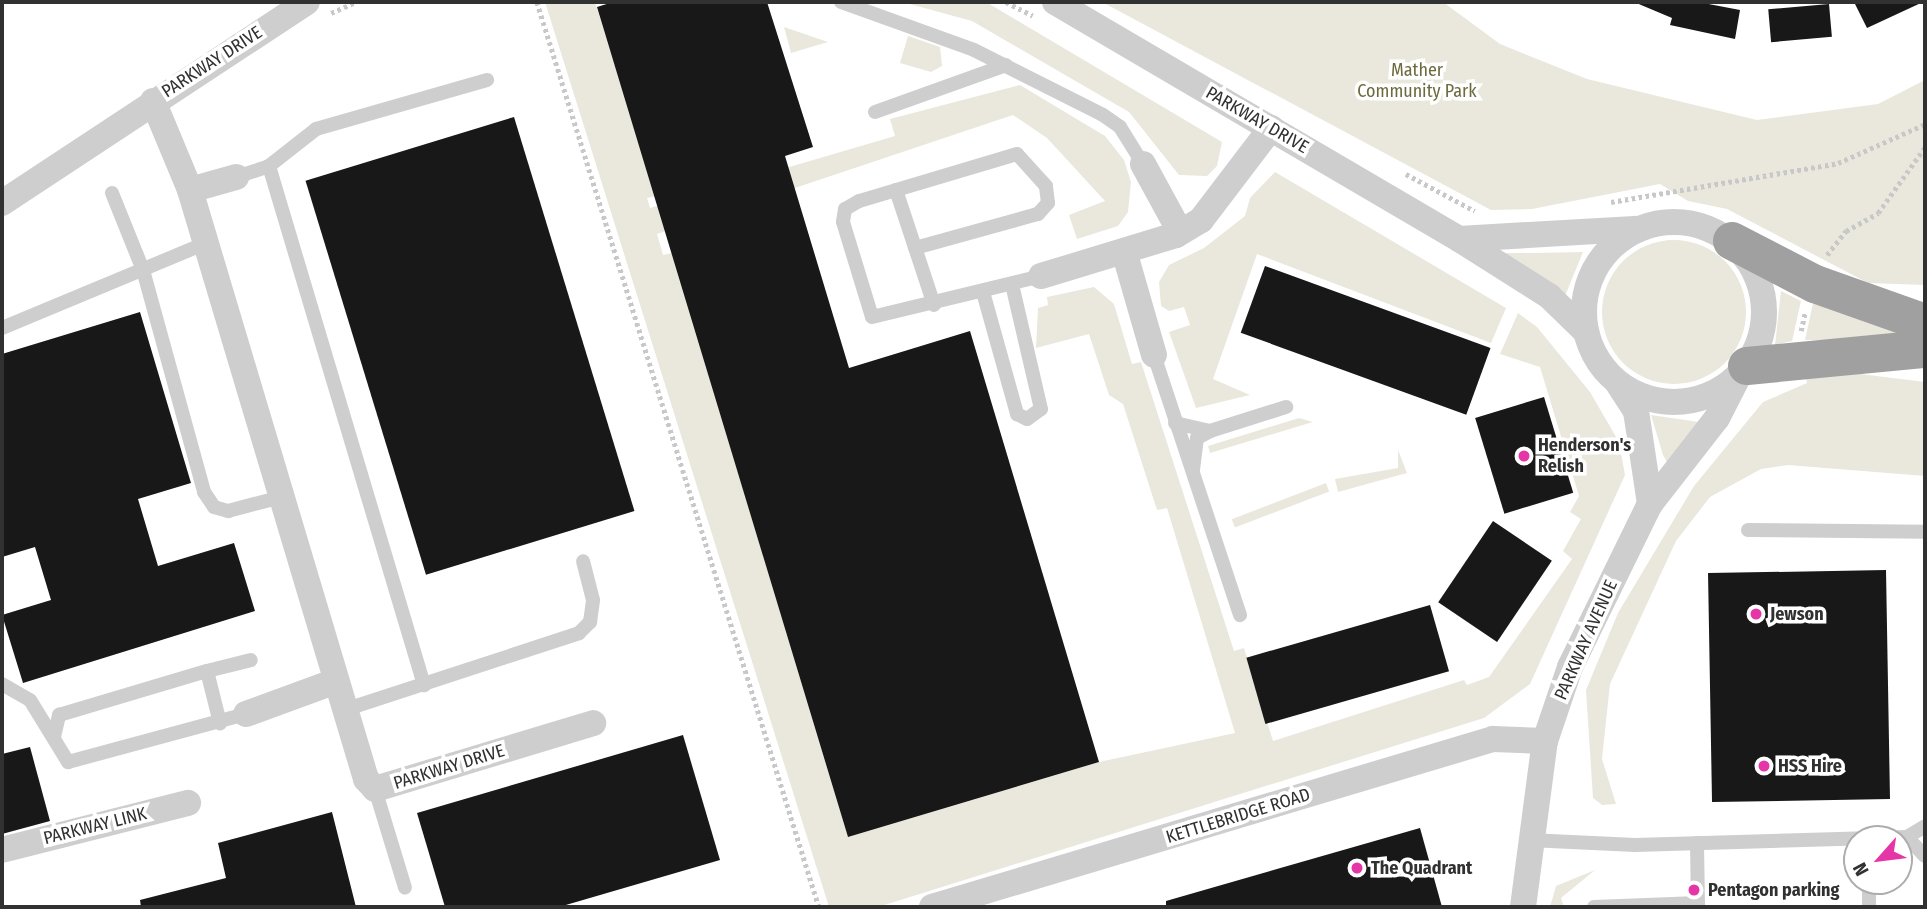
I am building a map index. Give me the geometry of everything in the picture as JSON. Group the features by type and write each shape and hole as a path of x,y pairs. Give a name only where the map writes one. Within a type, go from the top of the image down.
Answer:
{"highway":[{"path":"1732,241 1815,284 1925,323"},
{"path":"1870,305 1925,302"},
{"path":"1743,371 1819,357 1925,349"},
{"path":"1819,357 1925,372"}],"street":[{"name":"PARKWAY DRIVE","path":"2,203 307,2"},
{"name":"PARKWAY DRIVE","path":"1055,2 1459,239 1549,296 1586,332"},
{"name":"PARKWAY DRIVE","path":"153,101 190,190 366,779 375,789 593,723"},
{"path":"1041,276 1180,232 1218,203 1271,128"},
{"path":"1143,164 1180,232"},
{"path":"190,190 236,177"},
{"path":"1459,239 1695,223 1732,241 1752,265 1763,295 1760,341 1743,371 1698,400 1664,402 1618,383"},
{"path":"1638,228 1614,243 1591,274 1586,332 1596,358 1618,383 1636,411 1650,503"},
{"path":"1124,251 1154,355"},
{"name":"PARKWAY AVENUE","path":"1523,907 1528,841 1545,741 1576,653 1650,503 1717,418 1743,371"},
{"path":"246,714 336,681"},
{"name":"KETTLEBRIDGE ROAD","path":"945,905 1493,739 1545,741"},
{"name":"PARKWAY LINK","path":"2,850 188,803"}],"lane":[{"path":"841,2 1006,65 1120,127 1143,164"},
{"path":"875,112 1006,65"},
{"path":"236,177 269,166 316,130 487,80"},
{"path":"915,248 1038,214 1048,203 1045,186 1017,154 896,190 845,209 865,308 881,319 1041,276"},
{"path":"269,166 424,685"},
{"path":"896,190 934,305"},
{"path":"112,194 143,270 204,492 215,507 228,511 281,497"},
{"path":"2,328 206,243"},
{"path":"983,292 1017,414 1027,419 1041,409 1012,284"},
{"path":"1154,355 1193,488 1240,615"},
{"path":"1193,488 1197,438 1210,431 1286,407"},
{"path":"1175,423 1210,431"},
{"path":"1748,530 1925,532"},
{"path":"344,710 579,633 590,622 593,600 583,561"},
{"path":"55,741 60,715 251,660"},
{"path":"207,671 220,723"},
{"path":"2,684 30,700 68,762 80,762 246,714"},
{"path":"375,789 405,888"},
{"path":"1528,841 1697,843 1843,840"},
{"path":"1594,907 1698,905 1697,843"}],"path":[{"path":"537,2 819,907"},
{"path":"1605,203 1838,163 1925,124"},
{"path":"1819,357 1800,338 1815,284 1846,231 1878,213 1925,147"},
{"path":"1400,172 1489,217"}],"green space":[{"path":"545,2 595,2 656,196 647,198 650,208 895,136 890,119 1020,85 1105,136 1124,160 1131,182 1128,212 1118,226 1077,239 1069,215 1105,201 1047,138 1013,115 657,234 663,255 672,253 848,837 1099,762 1235,733 1167,508 1157,510 1123,404 1109,395 1089,334 1036,348 1038,308 1048,305 1047,297 1094,287 1114,304 1132,364 1141,362 1234,651 1244,648 1273,741 1464,680 1467,685 1489,677 1572,559 1563,551 1581,519 1570,512 1579,496 1540,367 1500,354 1518,313 1537,327 1590,392 1619,442 1625,475 1530,684 1484,718 878,907 829,907"},
{"path":"986,2 1222,142 1217,166 1207,176 1179,175 1129,112 972,21 906,3"},
{"name":"Mather Community Park","path":"1102,2 1443,2 1500,44 1587,79 1757,120 1878,104 1925,80 1925,285 1868,283 1727,209 1688,201 1660,184 1532,209 1491,210"},
{"path":"784,27 828,42 791,53"},
{"path":"908,36 940,47 942,66 931,72 900,63"},
{"path":"1275,172 1506,308 1491,343 1257,254 1213,379 1250,395 1196,408 1169,332 1190,325 1184,307 1169,311 1161,306 1159,282 1169,265 1204,248 1245,216 1250,198"},
{"path":"1674,240 1701,246 1725,261 1740,285 1746,312 1740,339 1725,363 1701,378 1674,384 1647,378 1623,363 1608,339 1602,312 1608,285 1623,261 1647,246"},
{"path":"1583,252 1565,296 1505,253 1533,253"},
{"path":"1781,291 1801,301 1792,341 1775,345"},
{"path":"1813,303 1925,340 1805,340"},
{"path":"1804,367 1925,382 1925,476 1788,465 1761,469 1710,497 1676,541 1610,684 1602,759 1616,804 1602,805 1593,798 1586,690 1618,613 1694,486 1763,402 1807,383"},
{"path":"1651,415 1699,422 1668,464 1663,455"},
{"path":"1299,418 1313,422 1210,453 1208,446"},
{"path":"1398,450 1407,473 1338,492 1335,479 1398,468"},
{"path":"1326,483 1329,491 1235,528 1232,519"},
{"path":"1595,870 1561,898 1564,907 1550,907 1556,886"}],"building":[{"path":"613,2 767,2 813,147 785,156 849,368 970,331 1099,762 848,837 597,7"},
{"path":"1634,2 1698,2 1740,10 1735,39 1670,25 1672,18"},
{"path":"1854,2 1923,2 1867,28"},
{"path":"1829,4 1832,37 1771,42 1768,9"},
{"path":"514,117 634,511 426,575 306,181"},
{"path":"1265,266 1491,348 1466,415 1241,333"},
{"path":"140,312 191,483 138,499 158,566 234,543 255,611 23,683 2,615 51,600 35,547 2,557 2,354"},
{"name":"Henderson's Relish","path":"1544,397 1573,493 1504,514 1475,418"},
{"path":"1493,521 1552,561 1497,642 1438,602"},
{"path":"1886,570 1890,799 1712,802 1708,573"},
{"path":"1430,605 1449,671 1265,724 1246,658"},
{"path":"683,735 720,860 559,907 445,907 417,813"},
{"path":"30,747 50,821 2,834 2,754"},
{"path":"332,812 356,907 141,907 140,900 226,878 218,843"},
{"name":"The Quadrant","path":"1420,828 1442,907 1166,907 1166,901"}],"place":[{"name":"Henderson's Relish","path":"1524,456"},
{"name":"Jewson","path":"1756,614"},
{"name":"HSS Hire","path":"1764,766"},
{"name":"The Quadrant","path":"1357,868"},
{"name":"Pentagon parking","path":"1694,890"}]}
